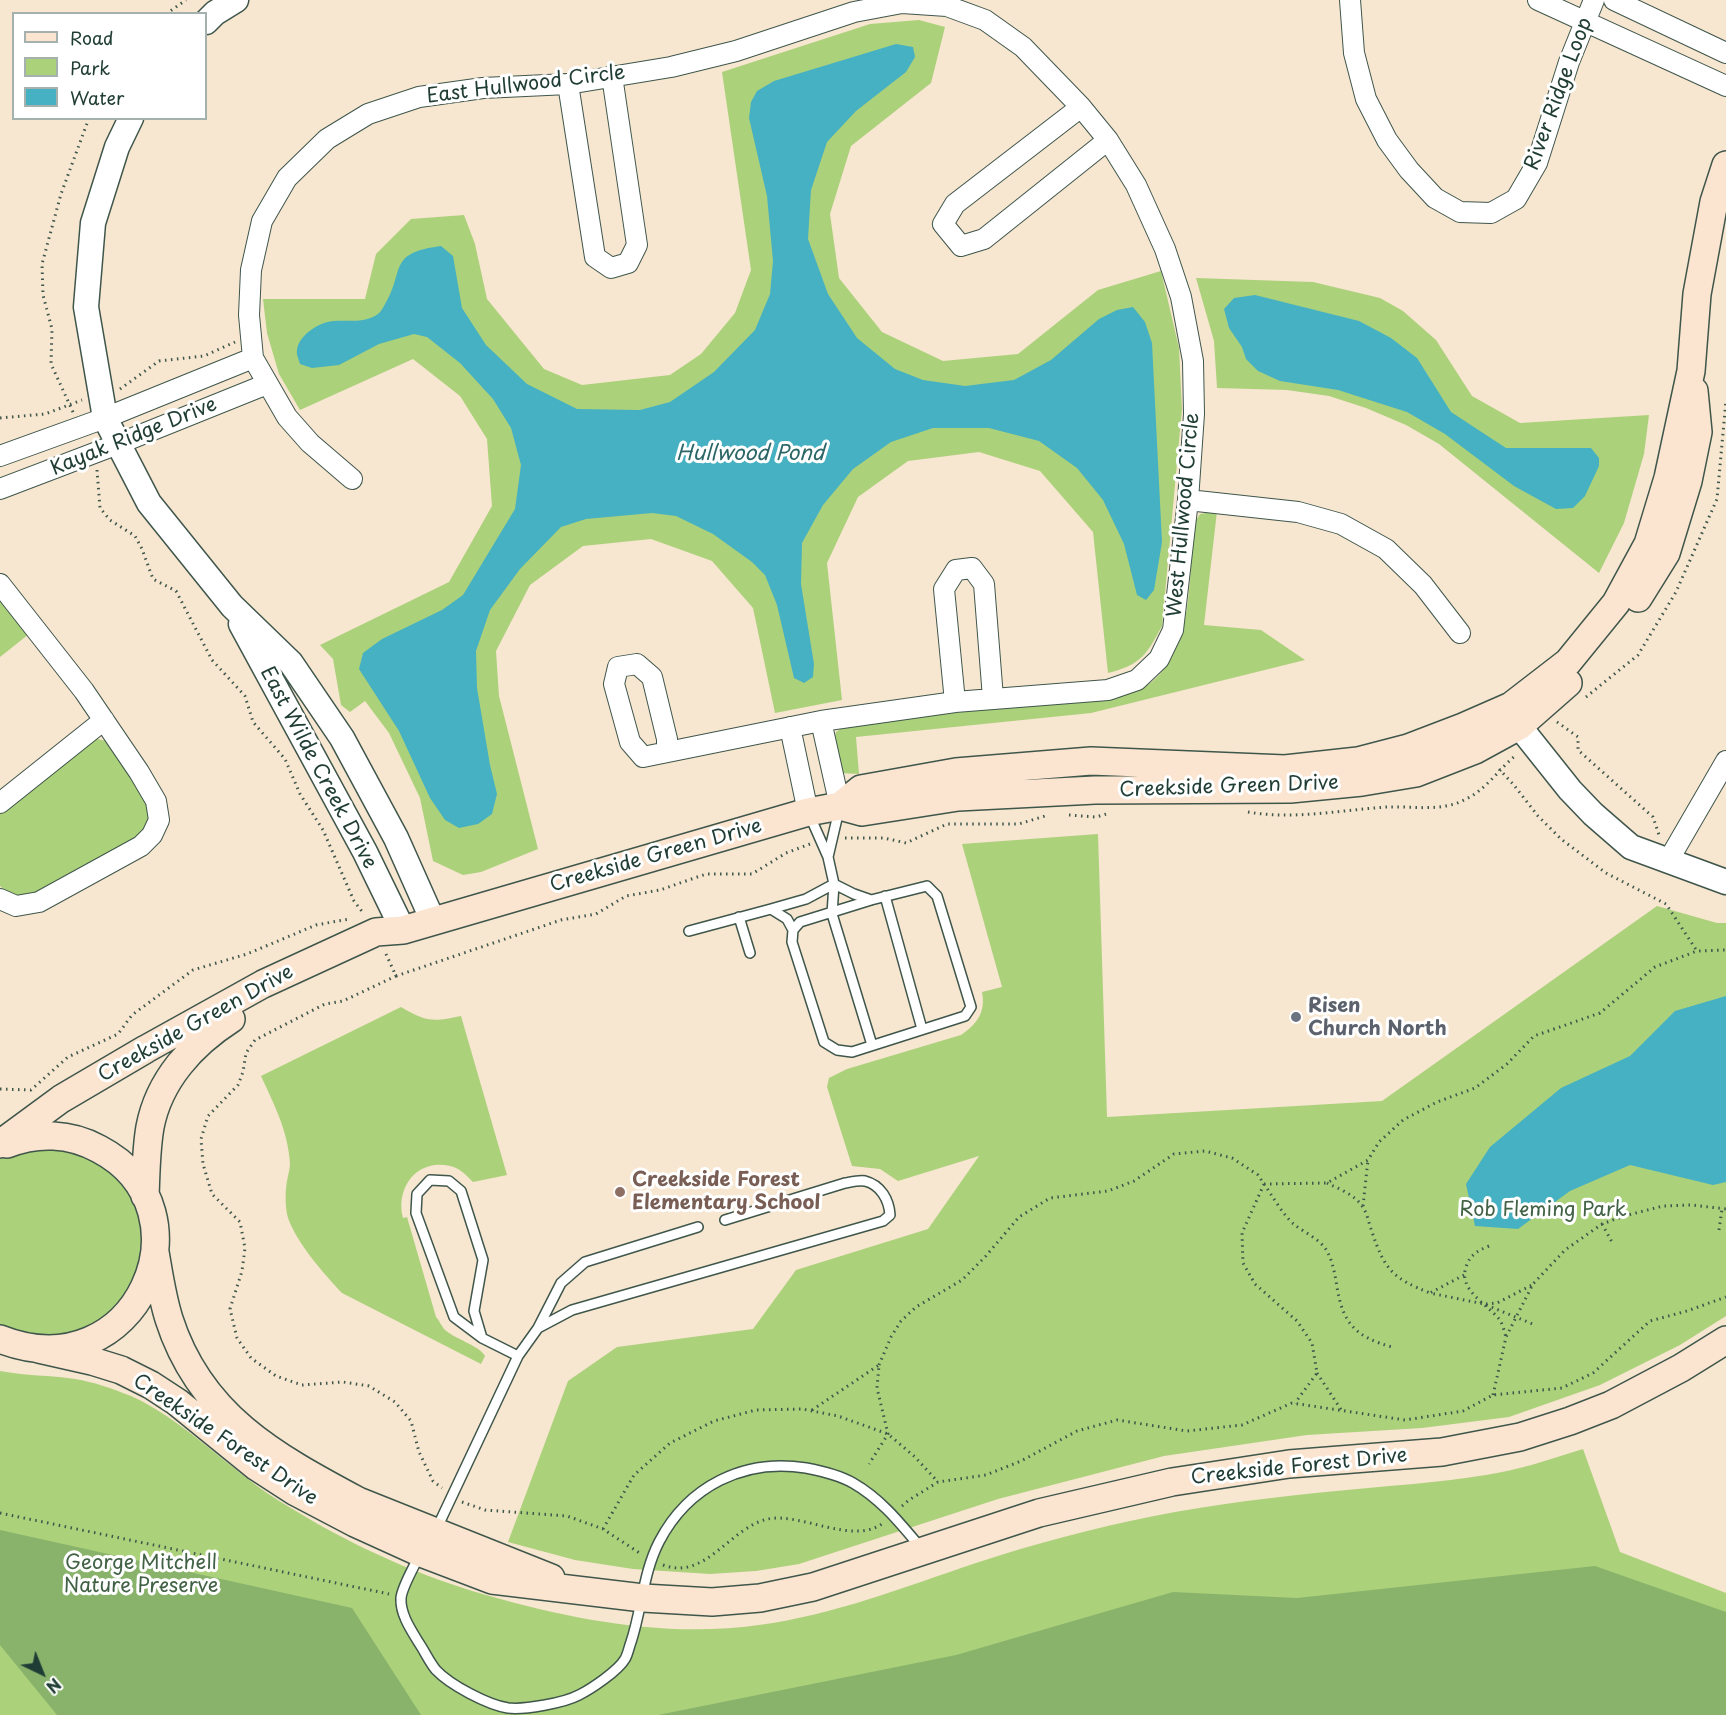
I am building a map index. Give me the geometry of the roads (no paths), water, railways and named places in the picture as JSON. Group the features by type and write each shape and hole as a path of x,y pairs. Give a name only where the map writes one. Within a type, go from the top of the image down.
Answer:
{"main road":[{"name":"Creekside Green Drive","path":"0,1146 61,1099 146,1049 263,984 376,932 403,930 808,812 840,806 862,812 957,797 1095,790 1290,789 1362,782 1416,773 1475,750 1515,716 1568,662 1616,603 1648,544 1668,478 1691,372 1697,294 1714,202 1726,165"},
{"name":"Creekside Green Drive","path":"145,1196 148,1140 156,1107 171,1074 199,1042 213,1030 250,1008 383,947 403,930"},
{"path":"0,1146 16,1140 46,1136 62,1136 91,1144 117,1160 145,1196"},
{"name":"Creekside Forest Drive","path":"145,1196 153,1224 161,1290 170,1320 182,1352 200,1383 227,1417 251,1437 328,1486 358,1501 428,1543"},
{"path":"39,1349 77,1346 95,1339 124,1318 145,1287 155,1252"},
{"name":"Creekside Forest Drive","path":"0,1339 19,1346 92,1361 121,1370 151,1385 177,1402 257,1467 294,1491 355,1523 428,1543 510,1561 577,1590 643,1598 712,1602 777,1595 848,1577 1065,1506 1201,1476 1289,1464 1442,1452 1520,1437 1611,1405 1672,1373 1726,1340"}],"street":[{"path":"207,21 236,0"},
{"name":"River Ridge Loop","path":"1350,0 1354,53 1366,99 1387,140 1409,170 1435,198 1460,212 1491,213 1515,199 1536,163 1569,62 1594,0"},
{"path":"1538,0 1726,86"},
{"path":"1614,0 1726,53"},
{"name":"East Hullwood Circle","path":"352,479 310,443 287,417 267,384 253,350 249,315 251,270 262,222 287,178 327,139 368,114 419,97 483,88 568,84 670,67 736,51 854,12 902,1 944,4"},
{"name":"West Hullwood Circle","path":"667,751 667,739 652,677 637,664 618,667 614,684 630,742 643,757 790,727 955,702 1108,690 1137,680 1160,659 1173,630 1188,500 1194,414 1193,362 1181,297 1165,249 1136,185 1108,140 1081,107 1023,47 985,20 944,4"},
{"path":"568,84 595,256 611,268 628,263 637,244 612,76"},
{"path":"1081,107 955,204 944,224 961,246 984,239 1108,140"},
{"name":"East Wilde Creek Drive","path":"130,120 117,147 93,222 86,307 103,407 118,444 149,503 232,606 291,663 342,738 396,838 433,921"},
{"name":"Kayak Ridge Drive","path":"0,456 80,427 103,407 253,350"},
{"name":"Kayak Ridge Drive","path":"0,489 267,384"},
{"path":"1188,500 1298,512 1341,524 1386,549 1423,585 1460,633"},
{"path":"955,702 944,588 957,570 972,568 984,584 993,698"},
{"path":"0,584 104,720 156,801 159,820 152,835 141,846 39,902 16,906 0,899"},
{"name":"East Wilde Creek Drive","path":"232,606 365,852 403,930"},
{"path":"1515,716 1562,781 1593,814 1631,847 1726,882"},
{"path":"0,803 104,720"},
{"path":"821,722 840,806"},
{"path":"790,727 808,812"},
{"path":"1668,861 1717,794 1726,761"}],"lane":[{"path":"828,857 840,806"},
{"path":"808,812 828,857 834,884 832,914 872,1045"},
{"path":"834,884 871,900"},
{"path":"689,931 806,899 834,884"},
{"path":"771,909 787,919 793,930 792,942 824,1042 837,1050 852,1052 965,1016 971,1007 937,896 927,886 885,896 800,922 793,930"},
{"path":"885,896 922,1029"},
{"path":"739,917 750,953"},
{"path":"482,1338 474,1311 483,1260 461,1191 449,1181 430,1180 417,1194 416,1214 454,1317 482,1338 518,1356"},
{"path":"538,1328 572,1310 882,1221 890,1215 890,1204 879,1188 864,1181 845,1183 724,1220"},
{"path":"698,1227 585,1262 561,1283 538,1328 518,1356 401,1597 403,1614 411,1632 437,1670 473,1696 508,1708 548,1705 577,1696 601,1681 624,1660 643,1598 648,1564 660,1540 680,1511 707,1487 738,1472 767,1466 792,1466 822,1471 851,1482 881,1502 924,1551"}],"water":[{"name":"Hullwood Pond","path":"896,44 913,47 915,57 906,72 856,111 827,142 811,190 808,239 828,294 857,338 895,369 923,380 965,386 1014,380 1051,360 1099,319 1117,310 1133,307 1145,322 1152,343 1162,542 1154,590 1146,600 1137,595 1124,544 1103,500 1077,468 1039,441 989,428 933,428 891,442 853,469 823,505 802,543 801,584 814,664 813,677 804,683 794,678 777,605 765,575 752,562 713,534 676,516 652,513 586,519 561,527 520,569 490,610 476,651 477,688 497,794 492,814 478,824 459,828 445,820 430,798 399,731 359,669 363,653 382,639 442,610 463,595 515,509 521,465 511,428 493,399 460,363 427,337 414,334 379,344 339,365 312,368 300,364 297,353 298,344 306,334 323,323 360,320 376,315 391,294 400,266 405,259 412,253 441,246 453,256 462,308 486,345 527,384 577,409 640,410 670,402 714,372 755,330 770,294 773,261 767,196 749,118 751,102 757,91 774,81"},
{"path":"1255,295 1359,321 1391,338 1417,358 1451,412 1506,448 1591,448 1599,458 1599,466 1585,496 1573,508 1556,509 1514,486 1445,434 1407,412 1338,390 1280,381 1258,371 1246,359 1242,347 1229,328 1224,309 1234,298"},
{"path":"1726,996 1726,1182 1713,1185 1630,1165 1570,1191 1518,1229 1475,1226 1466,1184 1490,1147 1561,1088 1630,1056 1675,1011"}],"place":[{"name":"Risen Church North","path":"1296,1017"},
{"name":"Creekside Forest Elementary School","path":"620,1192"}],"park label":[{"name":"Rob Fleming Park","path":"1543,1210"},
{"name":"George Mitchell Nature Preserve","path":"141,1574"}]}
